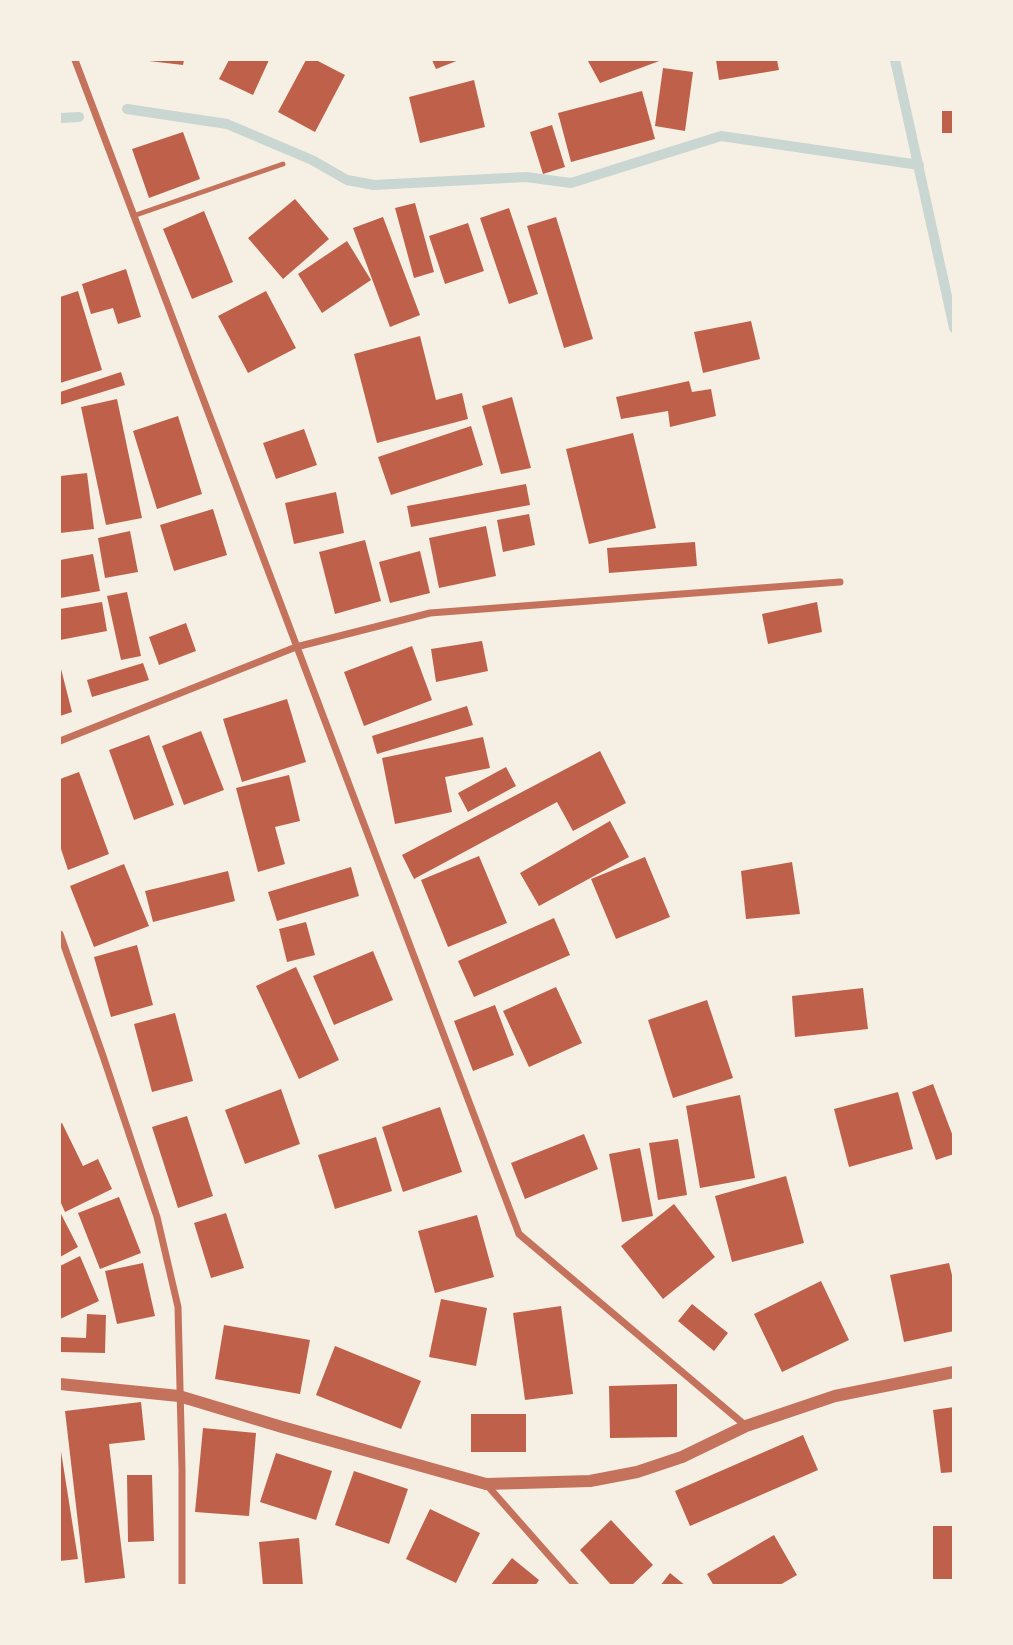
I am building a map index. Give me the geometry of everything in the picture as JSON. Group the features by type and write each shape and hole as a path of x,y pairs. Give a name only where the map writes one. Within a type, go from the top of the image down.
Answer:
{"street":[{"path":"75,60 519,1234 746,1426"},
{"path":"60,741 296,647 430,613 840,582"},
{"path":"60,934 157,1217 178,1307 183,1469 182,1586"},
{"path":"60,1384 179,1396 486,1484 590,1481 637,1472 682,1457 746,1426 835,1396 954,1372"},
{"path":"486,1484 576,1586"}],"lane":[{"path":"133,216 283,164"}],"building":[{"path":"149,60 184,60 183,65"},
{"path":"229,60 269,60 253,95 219,79"},
{"path":"306,60 316,60 345,75 315,132 278,112"},
{"path":"432,60 459,60 436,69"},
{"path":"662,60 600,83 588,61"},
{"path":"716,60 777,60 779,70 719,80"},
{"path":"663,68 693,72 685,131 655,126"},
{"path":"474,80 485,127 420,143 409,97"},
{"path":"642,91 655,139 571,162 558,113"},
{"path":"942,111 954,111 954,133 942,133"},
{"path":"552,125 565,167 543,174 530,132"},
{"path":"183,132 200,179 149,198 132,149"},
{"path":"295,199 329,239 283,279 248,238"},
{"path":"415,203 434,272 414,278 395,208"},
{"path":"509,208 538,294 509,304 480,218"},
{"path":"204,211 233,282 192,299 163,229"},
{"path":"383,217 420,315 390,327 353,228"},
{"path":"556,217 593,339 564,348 527,226"},
{"path":"468,223 484,271 445,284 429,236"},
{"path":"347,241 371,280 322,313 298,274"},
{"path":"126,269 141,317 118,324 113,308 91,314 82,284"},
{"path":"78,291 102,370 60,383 60,297"},
{"path":"266,291 296,348 248,373 218,316"},
{"path":"751,321 760,359 703,373 694,332"},
{"path":"420,336 436,400 462,393 468,419 377,443 354,354"},
{"path":"121,372 125,385 60,405 60,392"},
{"path":"689,381 692,392 711,389 716,416 670,427 668,411 621,419 616,397"},
{"path":"512,397 531,468 501,474 482,406"},
{"path":"117,399 142,518 106,525 81,407"},
{"path":"178,416 202,494 157,509 133,431"},
{"path":"471,426 483,465 391,495 378,457"},
{"path":"304,429 317,465 276,479 263,443"},
{"path":"633,433 656,528 589,544 566,449"},
{"path":"87,473 94,529 60,533 60,476"},
{"path":"526,484 530,505 411,527 407,506"},
{"path":"336,492 344,533 294,544 285,503"},
{"path":"213,509 227,555 174,571 160,525"},
{"path":"529,514 535,545 503,552 497,520"},
{"path":"486,526 496,576 439,588 429,538"},
{"path":"130,531 138,572 105,578 98,538"},
{"path":"365,540 381,601 335,614 319,552"},
{"path":"695,542 697,566 609,573 607,548"},
{"path":"420,551 430,593 390,603 379,562"},
{"path":"93,554 100,591 60,598 60,560"},
{"path":"127,592 141,656 121,660 107,596"},
{"path":"102,602 107,631 60,640 60,609"},
{"path":"817,602 822,632 768,644 762,614"},
{"path":"186,623 196,651 159,665 149,637"},
{"path":"482,641 488,671 436,682 431,649"},
{"path":"412,646 432,700 364,726 344,672"},
{"path":"143,663 149,680 92,697 87,680"},
{"path":"60,665 72,712 60,716"},
{"path":"287,699 306,762 242,782 223,719"},
{"path":"467,706 473,725 377,754 372,736"},
{"path":"201,731 224,790 184,805 162,746"},
{"path":"149,735 174,805 134,820 109,750"},
{"path":"483,737 490,768 445,777 452,812 395,824 382,758"},
{"path":"600,751 626,803 573,831 557,802 414,879 402,855"},
{"path":"506,767 516,786 468,812 458,793"},
{"path":"79,772 109,854 68,870 60,846 60,779"},
{"path":"289,775 300,821 275,827 285,864 258,872 236,788"},
{"path":"610,821 629,857 539,906 520,873"},
{"path":"479,856 507,923 448,947 421,880"},
{"path":"645,857 670,917 616,939 591,879"},
{"path":"792,862 800,914 746,919 741,871"},
{"path":"124,864 149,926 94,947 70,886"},
{"path":"351,867 359,896 277,921 268,892"},
{"path":"228,871 235,901 153,922 145,891"},
{"path":"554,918 570,955 474,997 458,961"},
{"path":"306,922 315,955 287,962 279,929"},
{"path":"137,945 153,1005 111,1017 94,957"},
{"path":"373,951 393,1000 334,1025 313,976"},
{"path":"296,967 339,1060 299,1079 256,986"},
{"path":"556,987 582,1043 529,1067 503,1011"},
{"path":"863,988 868,1029 795,1037 792,996"},
{"path":"707,1000 733,1078 673,1098 648,1020"},
{"path":"495,1005 514,1055 473,1071 454,1021"},
{"path":"175,1013 193,1081 152,1092 134,1024"},
{"path":"933,1084 954,1139 954,1154 936,1160 912,1092"},
{"path":"281,1089 300,1144 245,1164 225,1110"},
{"path":"898,1092 913,1149 849,1167 834,1109"},
{"path":"740,1095 755,1178 700,1188 686,1106"},
{"path":"440,1107 462,1172 403,1192 382,1127"},
{"path":"187,1116 213,1196 178,1208 152,1127"},
{"path":"62,1123 83,1166 98,1159 112,1189 65,1212 60,1201"},
{"path":"584,1134 598,1169 525,1199 511,1163"},
{"path":"376,1137 392,1191 335,1209 318,1155"},
{"path":"678,1139 687,1195 658,1200 649,1143"},
{"path":"640,1148 653,1216 622,1222 609,1154"},
{"path":"786,1176 804,1243 732,1262 715,1196"},
{"path":"119,1197 141,1253 100,1269 78,1213"},
{"path":"674,1204 715,1257 663,1299 621,1246"},
{"path":"60,1212 78,1247 60,1257"},
{"path":"226,1213 244,1268 211,1278 194,1223"},
{"path":"477,1215 494,1277 435,1293 418,1231"},
{"path":"80,1256 99,1301 60,1319 60,1266"},
{"path":"143,1263 155,1316 117,1324 105,1271"},
{"path":"949,1263 954,1283 954,1331 904,1342 890,1275"},
{"path":"821,1281 849,1340 782,1372 754,1314"},
{"path":"441,1299 487,1308 476,1366 429,1357"},
{"path":"692,1304 728,1333 714,1351 678,1321"},
{"path":"561,1306 573,1394 525,1400 513,1313"},
{"path":"87,1314 106,1315 105,1353 60,1352 60,1337 86,1338"},
{"path":"224,1325 310,1340 300,1394 215,1379"},
{"path":"335,1346 421,1381 401,1429 316,1395"},
{"path":"677,1384 677,1437 610,1438 609,1386"},
{"path":"141,1402 145,1440 109,1444 125,1578 85,1583 65,1411"},
{"path":"954,1407 954,1472 941,1473 933,1410"},
{"path":"471,1414 526,1414 526,1452 471,1452"},
{"path":"203,1428 256,1433 249,1516 195,1512"},
{"path":"803,1435 818,1470 690,1526 675,1491"},
{"path":"60,1445 78,1559 60,1561"},
{"path":"276,1453 332,1471 316,1520 260,1502"},
{"path":"354,1471 408,1489 389,1544 335,1525"},
{"path":"127,1475 152,1475 154,1541 128,1542"},
{"path":"430,1509 480,1533 456,1583 406,1559"},
{"path":"611,1520 653,1565 631,1586 612,1586 580,1550"},
{"path":"933,1526 954,1526 954,1579 933,1579"},
{"path":"774,1535 797,1575 778,1586 714,1586 707,1574"},
{"path":"299,1538 303,1586 263,1586 259,1542"},
{"path":"512,1558 539,1580 535,1586 490,1586"},
{"path":"670,1573 686,1586 660,1586"}],"waterway":[{"path":"895,60 954,328"},
{"path":"127,109 227,124 312,160 347,180 374,185 526,177 571,183 721,136 919,165"},
{"path":"60,118 79,117"}]}
